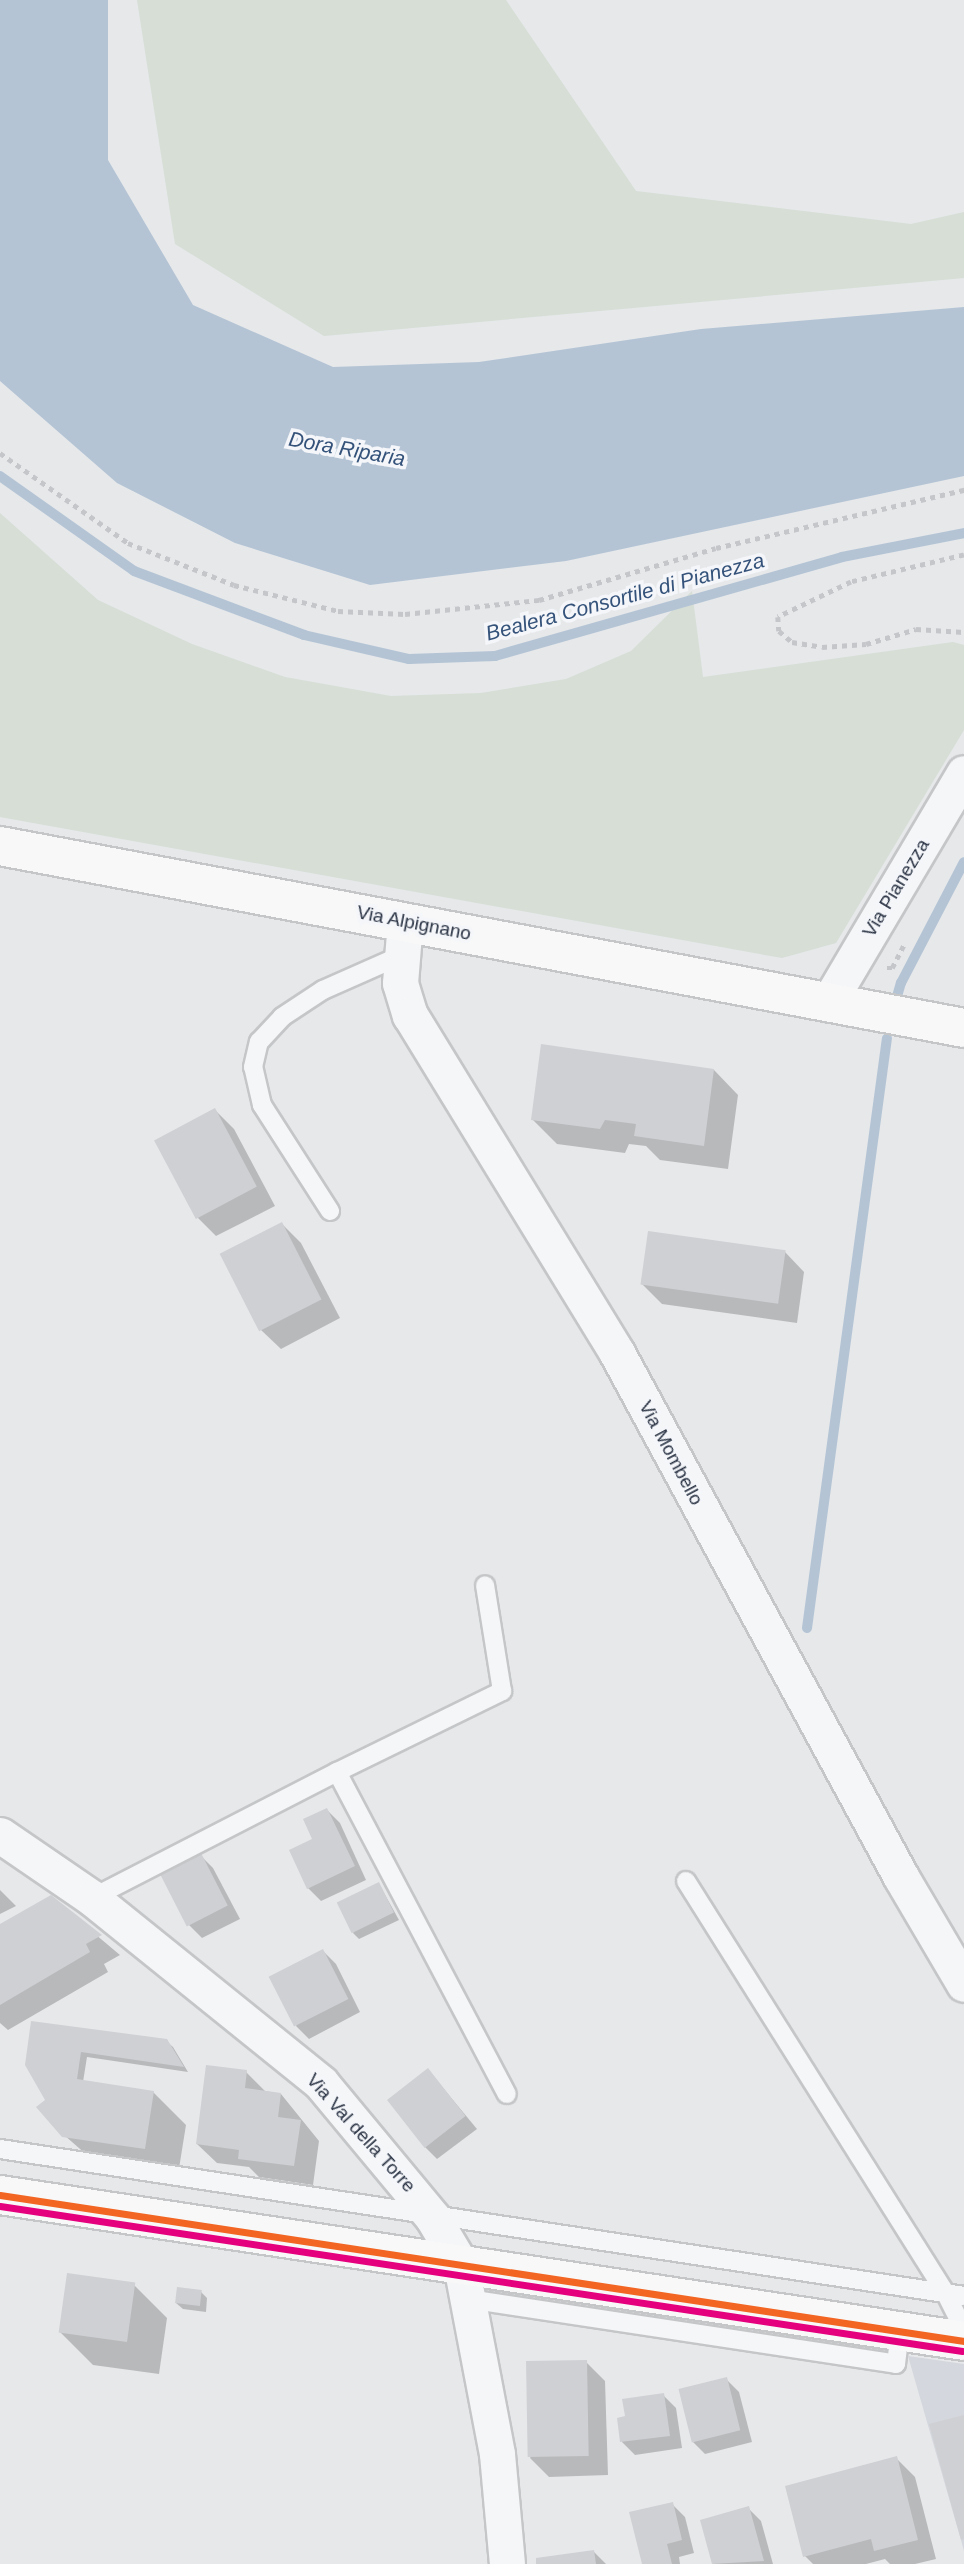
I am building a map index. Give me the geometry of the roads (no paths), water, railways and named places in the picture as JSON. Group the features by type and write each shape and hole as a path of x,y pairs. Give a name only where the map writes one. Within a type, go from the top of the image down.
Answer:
{"street":[{"name":"Via Pianezza","path":"828,1003 964,773"},
{"name":"Via Alpignano","path":"0,846 402,938 828,1003 964,1028"},
{"name":"Via Mombello","path":"402,938 400,983 410,1015 617,1353 901,1877 964,1984"},
{"name":"Via Val della Torre","path":"0,1835 92,1898 321,2083 433,2218 465,2282 497,2454 507,2564"},
{"path":"0,2195 465,2282 900,2331 964,2341"}],"lane":[{"path":"330,1211 262,1105 253,1067 259,1042 282,1017 402,938"},
{"path":"92,1898 502,1691 485,1585"},
{"path":"337,1772 507,2094"},
{"path":"686,1881 955,2295 964,2330"},
{"path":"0,2149 433,2218 955,2295"}],"water":[{"name":"Dora Riparia","path":"0,0 108,0 108,160 193,305 333,367 479,362 701,329 964,307 964,476 566,561 370,585 235,543 117,483 0,381"}],"waterway":[{"name":"Bealera Consortile di Pianezza","path":"0,476 134,571 304,635 409,659 495,656 842,557 964,533"},
{"path":"896,1000 901,983 964,862"},
{"path":"807,1628 887,1038"}]}
